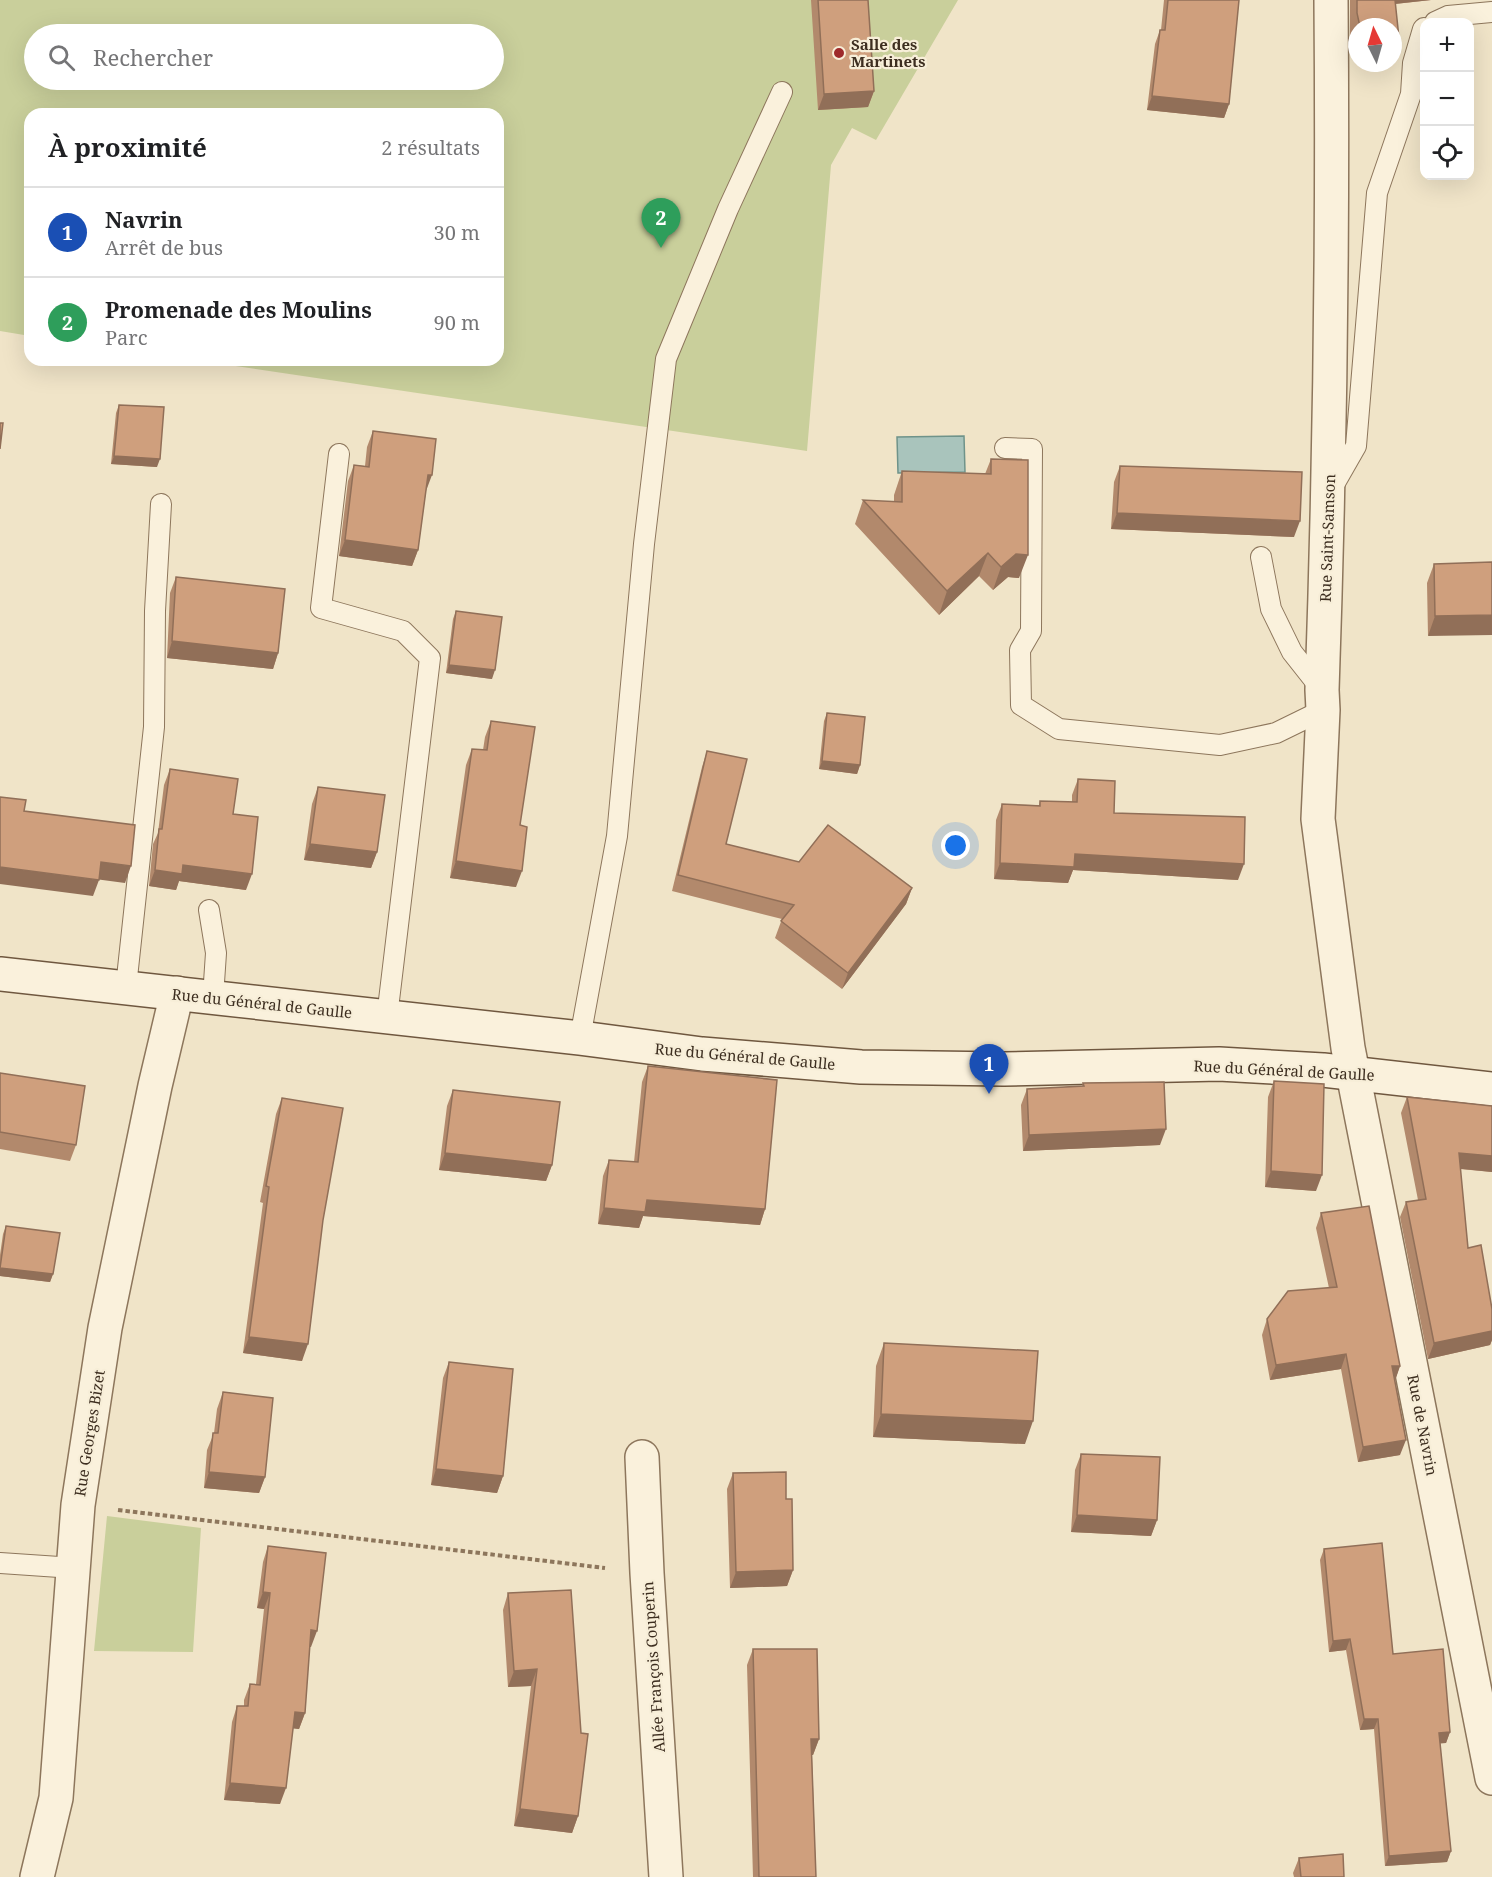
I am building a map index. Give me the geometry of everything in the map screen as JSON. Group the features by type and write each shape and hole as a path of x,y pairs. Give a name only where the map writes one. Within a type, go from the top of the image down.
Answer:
{"street":[{"name":"Rue Saint-Samson","path":"1331,0 1329,493 1318,819 1348,1048 1354,1073"},
{"name":"Rue du Général de Gaulle","path":"0,974 580,1038 702,1054 861,1067 1004,1069 1219,1064 1354,1073 1492,1089"},
{"name":"Rue Georges Bizet","path":"37,1877 56,1798 78,1505 105,1328 155,1086 177,993"},
{"name":"Rue de Navrin","path":"1354,1073 1492,1778"},
{"name":"Allée François Couperin","path":"642,1457 646,1573 666,1877"}],"lane":[{"path":"1444,18 1492,12"},
{"path":"1329,493 1356,446 1377,194 1411,94 1413,63 1420,39"},
{"path":"580,1038 617,836 644,544 666,359 728,209 782,92"},
{"path":"1005,448 1032,449 1031,631 1020,650 1021,705 1059,729 1220,745 1276,733 1323,700 1292,652 1271,609 1261,557"},
{"path":"339,454 321,608 403,631 430,658 387,1017"},
{"path":"126,987 154,727 155,611 161,504"},
{"path":"209,910 216,953 213,997"},
{"path":"0,1563 74,1568"}],"path":[{"path":"78,1505 646,1573"}],"green space":[{"path":"0,0 958,0 876,140 852,128 831,165 807,451 235,366 504,366 504,108 24,108 24,335 0,331"},
{"path":"107,1516 201,1528 193,1652 94,1651"}],"water":[{"path":"964,436 965,472 898,473 897,437"}],"building":[{"name":"Salle des Martinets","path":"818,0 868,0 874,91 824,94"},
{"path":"1168,0 1239,0 1229,104 1152,96 1160,30 1165,30"},
{"path":"1357,0 1395,0 1397,18 1358,18"},
{"path":"119,405 164,407 160,459 114,456"},
{"path":"0,423 3,423 0,449"},
{"path":"373,431 436,439 432,475 428,475 418,550 345,540 354,465 369,467"},
{"path":"991,459 1028,460 1028,555 1016,554 1001,567 988,553 947,591 863,500 902,502 902,471 991,474"},
{"path":"1120,466 1302,472 1300,521 1117,513"},
{"path":"1492,562 1492,615 1435,616 1434,564"},
{"path":"176,577 285,589 278,653 172,641"},
{"path":"456,611 502,617 495,670 449,665"},
{"path":"827,713 865,717 860,765 822,761"},
{"path":"491,721 535,727 520,825 527,827 522,871 456,861 472,749 487,750"},
{"path":"707,751 747,759 726,844 799,862 828,825 912,888 848,973 781,921 794,905 678,875"},
{"path":"170,769 238,779 233,814 258,817 252,874 183,865 182,874 155,870 159,829 162,829"},
{"path":"1078,779 1115,781 1114,813 1245,817 1244,864 1075,854 1074,867 1000,863 1002,804 1040,806 1040,801 1077,802"},
{"path":"318,787 385,795 377,852 310,844"},
{"path":"0,797 26,800 24,811 135,825 131,866 101,862 99,880 0,867"},
{"path":"648,1066 777,1080 765,1209 647,1200 645,1212 604,1208 609,1160 638,1162"},
{"path":"0,1073 85,1086 76,1145 0,1132"},
{"path":"1274,1081 1324,1084 1322,1175 1271,1171"},
{"path":"1164,1082 1166,1129 1029,1135 1027,1089 1084,1086 1083,1083"},
{"path":"453,1090 560,1102 552,1165 445,1153"},
{"path":"1407,1097 1492,1106 1492,1156 1459,1153 1468,1248 1481,1245 1492,1309 1492,1331 1434,1343 1406,1202 1426,1199"},
{"path":"282,1098 343,1108 323,1220 308,1344 249,1337 269,1187 266,1186"},
{"path":"1369,1206 1400,1366 1392,1366 1406,1440 1363,1447 1346,1354 1276,1365 1267,1319 1288,1291 1337,1287 1321,1213"},
{"path":"6,1226 60,1233 53,1274 0,1268"},
{"path":"884,1343 1038,1351 1033,1421 881,1414"},
{"path":"449,1362 513,1369 503,1476 436,1469"},
{"path":"223,1392 273,1398 265,1477 209,1472 213,1433 218,1433"},
{"path":"1081,1454 1160,1457 1157,1520 1077,1515"},
{"path":"786,1472 786,1499 792,1499 793,1570 736,1572 733,1473"},
{"path":"1382,1543 1393,1654 1443,1649 1450,1732 1439,1733 1451,1851 1389,1856 1378,1719 1364,1719 1350,1639 1333,1641 1324,1549"},
{"path":"268,1546 326,1553 317,1631 311,1630 305,1713 295,1712 286,1788 230,1783 237,1706 248,1706 250,1684 260,1685 270,1593 263,1592"},
{"path":"571,1590 581,1733 588,1734 578,1816 520,1809 537,1669 514,1671 508,1593"},
{"path":"753,1649 817,1649 819,1739 811,1739 816,1877 759,1877"},
{"path":"1343,1854 1344,1877 1301,1877 1299,1858"}],"place":[{"name":"Salle des Martinets","path":"839,53"},
{"name":"Promenade des Moulins","path":"661,248"},
{"name":"Navrin","path":"989,1094"}]}
